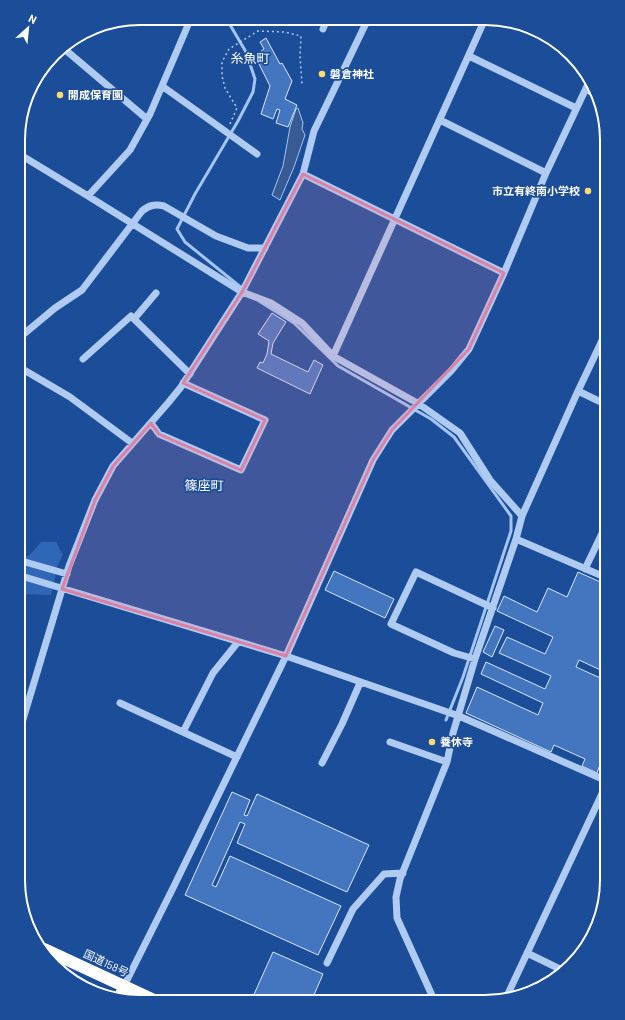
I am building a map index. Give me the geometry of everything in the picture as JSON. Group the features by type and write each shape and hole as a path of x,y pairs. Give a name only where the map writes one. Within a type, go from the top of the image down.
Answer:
{"highway":[{"name":"国道158号","path":"51,952 143,995"}],"main road":[{"path":"120,993 124,986"}],"street":[{"path":"88,196 130,150 147,119 187,25"},
{"path":"323,29 325,25"},
{"path":"25,713 62,589 95,500 113,466 168,404 190,374 242,292 303,174 314,131 365,25"},
{"path":"333,356 482,25"},
{"path":"67,51 147,119"},
{"path":"469,56 576,108"},
{"path":"162,86 257,154"},
{"path":"124,986 286,656 373,460 392,430 451,371 468,349 504,273 546,172 576,108 586,89 589,91"},
{"path":"440,120 546,172"},
{"path":"25,158 242,292 272,303 302,323 333,356 418,404 460,433 490,480 522,516"},
{"path":"303,174 504,273"},
{"path":"25,333 55,308 82,290 147,206 164,206 216,236 248,248 265,248"},
{"path":"134,319 156,293"},
{"path":"83,360 131,316 190,374"},
{"path":"432,995 397,918 396,897 402,873 447,762 453,733 475,659 516,539 522,516 600,345"},
{"path":"25,371 70,397 132,443"},
{"path":"151,423 159,434 241,470 265,420 183,383"},
{"path":"578,391 600,402"},
{"path":"585,569 600,538"},
{"path":"516,539 600,575"},
{"path":"25,562 67,574"},
{"path":"475,659 454,652 391,624 416,572 493,608"},
{"path":"25,577 286,656 360,683 459,716 600,779"},
{"path":"183,732 213,673 238,642"},
{"path":"322,763 342,724 360,683"},
{"path":"120,703 237,757"},
{"path":"390,742 447,762"},
{"path":"509,993 600,797"},
{"path":"327,963 352,909 384,874 402,873"},
{"path":"527,953 558,968"}],"path":[{"path":"226,132 238,108 225,88 222,76 222,62 229,49 258,31 285,32 301,36 300,56 302,84"}],"highlighted area":[{"path":"303,174 504,273 469,349 392,430 373,460 286,656 62,589 95,500 113,466 151,423 159,434 241,470 265,420 183,383 242,292"}],"shaded area":[{"path":"298,108 303,123 302,129 305,135 294,167 280,200 272,195 283,166 290,127 296,109"},
{"path":"41,542 56,542 63,555 56,569 51,595 25,594 25,557 30,555"}],"building":[{"path":"266,38 280,64 282,63 292,81 285,99 297,105 288,127 276,123 280,110 277,109 273,119 261,114 270,86 255,56 264,49 260,42"},
{"path":"272,313 286,322 273,343 271,354 308,372 314,360 323,365 310,394 257,368 260,362 263,363 267,354 269,341 258,334"},
{"path":"334,571 394,599 385,618 325,590"},
{"path":"578,572 600,582 600,670 579,660 576,667 600,678 600,768 599,767 597,773 582,766 585,759 554,745 551,752 466,713 477,687 538,715 543,703 481,674 486,662 545,689 551,676 499,653 507,637 545,654 553,637 497,611 504,596 537,612 548,588 567,597"},
{"path":"495,626 504,630 492,657 483,652"},
{"path":"232,792 250,800 244,815 247,816 257,794 369,845 347,892 237,843 245,824 240,822 212,885 216,887 230,856 341,906 318,955 185,895"},
{"path":"273,952 323,974 314,995 254,995"}],"waterway":[{"path":"230,25 246,52 255,79 253,92 238,121 195,194 177,229 185,242 243,289"},
{"path":"259,301 294,323 338,366 431,419 454,437 511,516 511,531 463,677 446,720"}],"place":[{"name":"磐倉神社","path":"322,74"},
{"name":"開成保育園","path":"60,95"},
{"name":"市立有終南小学校","path":"588,191"},
{"name":"養休寺","path":"432,742"}],"district":[{"name":"糸魚町","path":"250,58"},
{"name":"篠座町","path":"204,485"}]}
